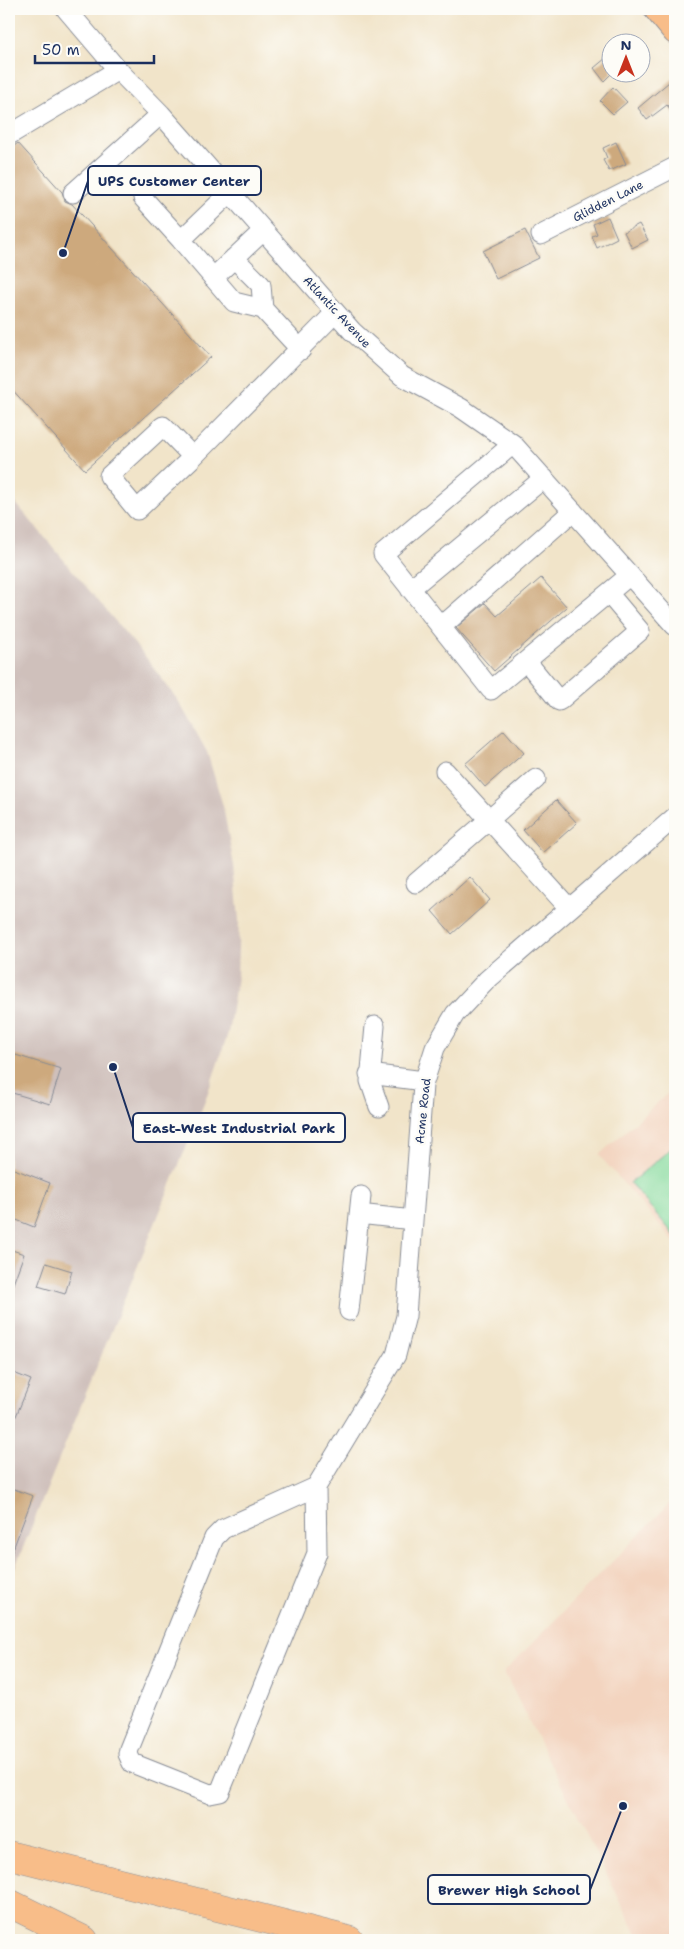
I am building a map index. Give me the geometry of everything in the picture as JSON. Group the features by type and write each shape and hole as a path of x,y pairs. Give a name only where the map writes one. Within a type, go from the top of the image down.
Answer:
{"highway":[{"path":"9,1855 349,1940"},
{"path":"9,1903 84,1940"}],"main road":[{"path":"656,9 675,32"}],"street":[{"name":"Atlantic Avenue","path":"66,9 118,70 161,114 352,331 402,376 461,408 513,444 675,626"},
{"path":"9,135 118,70"},
{"path":"73,193 161,114"},
{"name":"Glidden Lane","path":"541,235 675,167"},
{"path":"181,240 230,193"},
{"path":"143,198 234,302 263,309 300,350"},
{"path":"213,278 263,231"},
{"path":"234,258 260,285 263,309"},
{"path":"194,457 163,426 109,476 137,510 194,457 336,313"},
{"path":"513,444 383,554 491,690 630,575"},
{"path":"410,589 544,478"},
{"path":"440,627 573,511"},
{"path":"527,662 559,701 640,631 609,594"},
{"path":"445,771 570,908"},
{"path":"416,883 536,779"},
{"name":"Acme Road","path":"316,1487 396,1355 406,1316 424,1081 435,1048 455,1014 487,980 675,817"},
{"path":"375,1026 370,1081 380,1107"},
{"path":"370,1074 424,1081"},
{"path":"349,1310 360,1205 414,1220"},
{"path":"316,1487 317,1553 220,1792 210,1794 132,1763 128,1754 129,1749 214,1538 222,1529 316,1487"}],"shaded area":[{"path":"9,495 148,660 179,702 207,752 223,806 234,866 239,920 237,977 228,1033 205,1101 9,1582"},
{"path":"675,1087 675,1243 599,1155"},
{"path":"675,1498 675,1940 640,1940 504,1672"}],"green space":[{"path":"675,1145 675,1236 630,1183"}],"building":[{"path":"602,61 602,78 594,68"},
{"path":"675,77 675,115 667,105 647,120 638,108"},
{"path":"613,87 627,102 613,114 600,101"},
{"path":"616,142 626,164 609,171 603,160 607,158 603,148"},
{"path":"18,143 62,192 65,201 72,204 211,357 85,470 9,386 9,150"},
{"path":"608,217 617,238 597,248 592,236 597,234 593,224"},
{"path":"639,224 648,240 632,248 624,232"},
{"path":"525,230 539,258 496,279 483,251"},
{"path":"541,578 567,607 494,671 456,628 485,603 497,616"},
{"path":"504,730 524,753 485,787 465,764"},
{"path":"556,800 577,823 543,853 523,830"},
{"path":"470,877 490,900 452,934 432,911"},
{"path":"9,1053 61,1069 50,1104 9,1092"},
{"path":"9,1167 50,1183 34,1227 9,1217"},
{"path":"9,1249 24,1254 10,1292 9,1292"},
{"path":"46,1263 72,1271 65,1294 38,1286"},
{"path":"9,1371 31,1380 9,1433"},
{"path":"14,1489 33,1496 10,1557 9,1502"}],"place":[{"name":"UPS Customer Center","path":"63,253"},
{"name":"East-West Industrial Park","path":"113,1067"},
{"name":"Brewer High School","path":"623,1806"}]}
